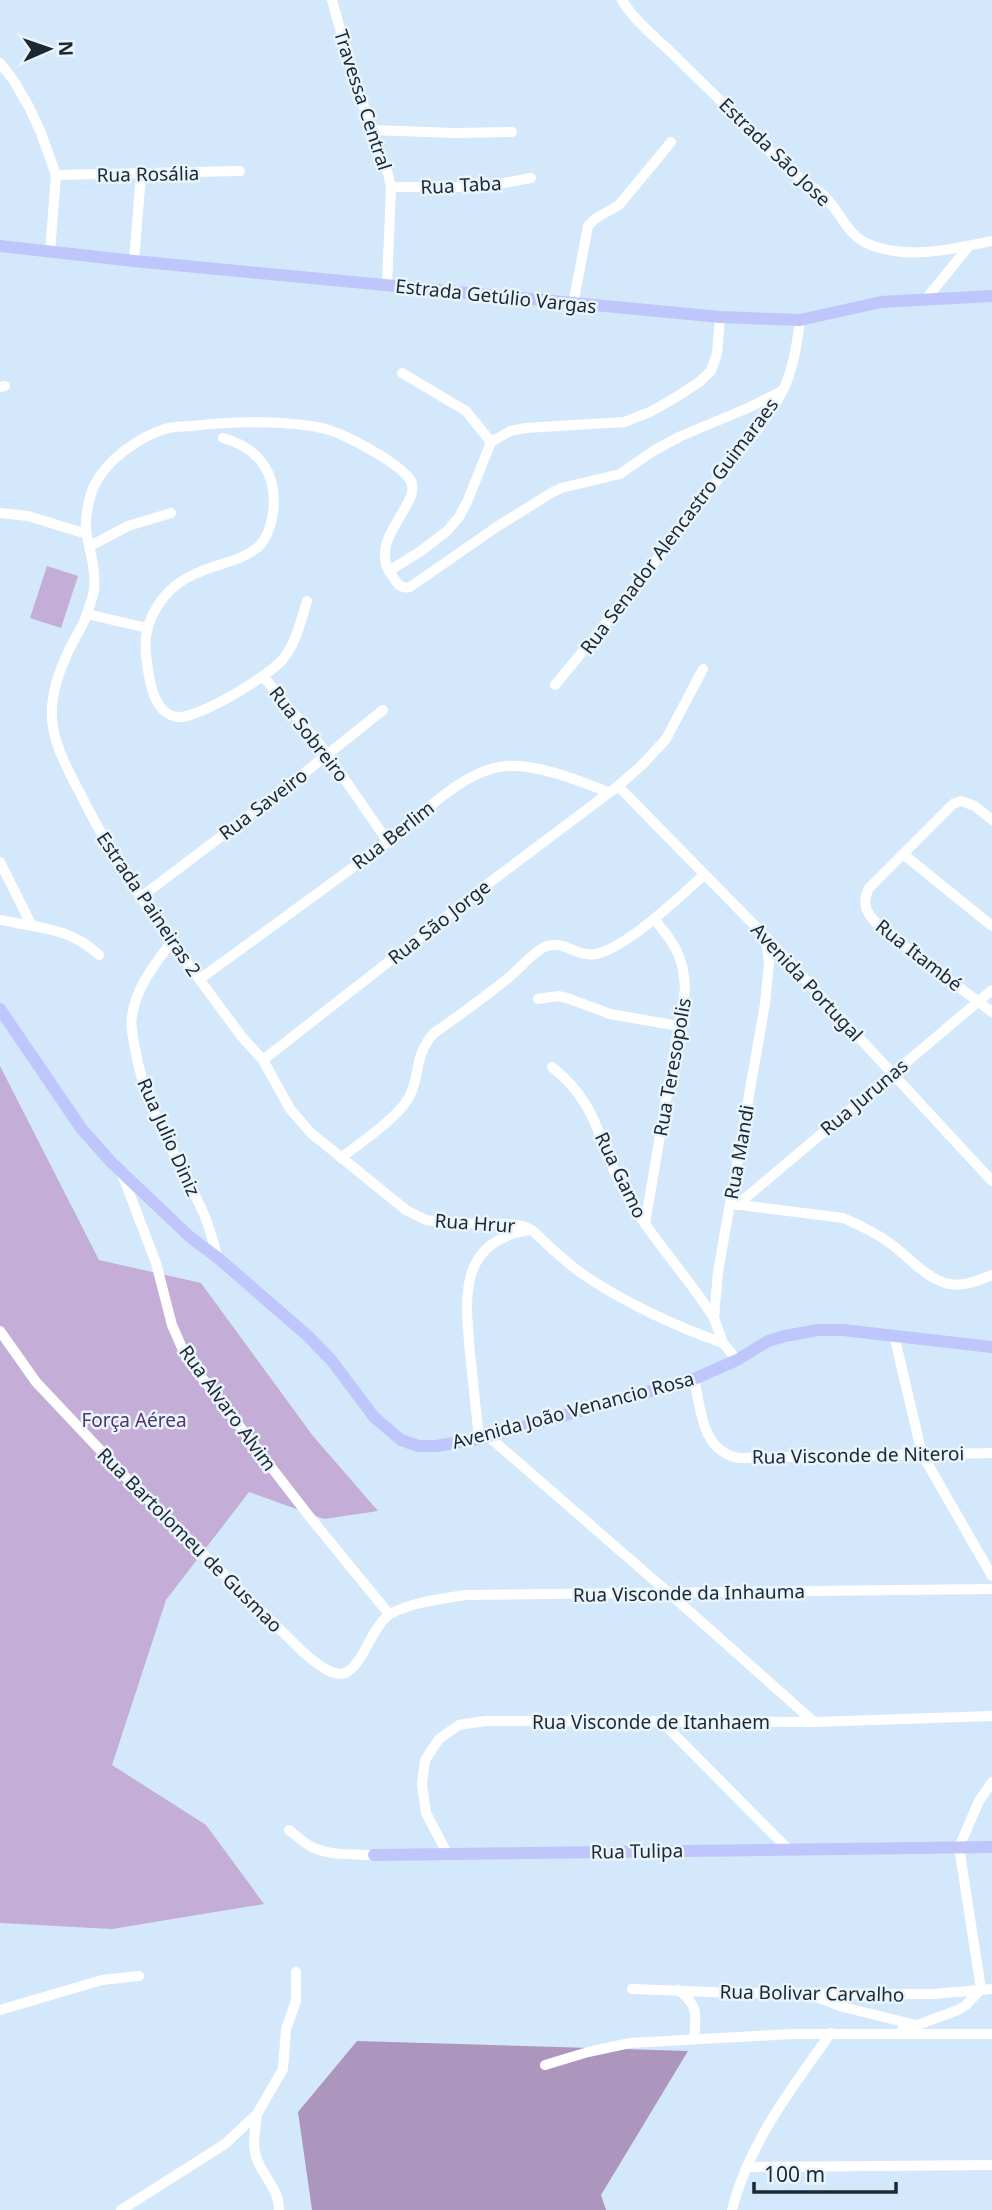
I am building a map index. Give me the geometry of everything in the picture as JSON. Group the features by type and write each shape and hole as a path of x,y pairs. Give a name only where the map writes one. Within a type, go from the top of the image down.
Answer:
{"main road":[{"name":"Estrada Getúlio Vargas","path":"0,246 720,317 800,320 881,302 992,296"},
{"name":"Avenida João Venancio Rosa","path":"0,1009 81,1128 122,1173 182,1230 308,1336 332,1361 374,1417 401,1440 418,1446 436,1447 483,1438 695,1379 737,1360 768,1341 818,1330 894,1335 992,1347"},
{"name":"Rua Tulipa","path":"374,1855 992,1847"}],"street":[{"name":"Travessa Central","path":"332,0 352,73 391,187 387,285"},
{"name":"Estrada Sāo Jose","path":"622,0 651,33 752,134 792,172 828,200 854,235 865,243 902,253 992,241"},
{"path":"0,63 29,107 55,175 50,252"},
{"path":"372,130 512,132"},
{"path":"573,304 588,226 596,218 619,205 671,142"},
{"name":"Rua Rosália","path":"55,175 240,171"},
{"path":"134,261 141,175"},
{"name":"Rua Taba","path":"391,187 482,187 531,178"},
{"path":"926,299 969,246"},
{"path":"720,317 717,354 711,370 698,383 650,412 624,422 510,431 491,442 459,517 447,531 389,571 399,585 410,587 551,493 568,486 620,474 681,436 782,391"},
{"name":"Rua Senador Alencastro Guimaraes","path":"555,685 660,558 762,421 782,391 794,357 800,320"},
{"path":"402,373 466,411 491,442"},
{"name":"Estrada Paineiras 2","path":"263,1060 242,1037 114,859 71,775 54,734 51,715 53,697 64,660 87,614 94,589 87,534 89,504 95,485 108,466 128,449 166,429 219,422 246,422 327,429 363,445 410,479 412,493 388,535 384,549 384,562 389,571"},
{"name":"Rua Sobreiro","path":"223,438 241,443 250,449 270,476 274,491 271,526 260,545 245,556 196,573 176,584 156,607 147,628 145,646 149,677 159,705 175,717 186,716 204,710 263,676 328,755 388,842"},
{"path":"0,513 28,516 87,534"},
{"path":"90,546 128,526 171,513"},
{"path":"263,676 284,657 299,629 307,601"},
{"path":"87,614 147,628"},
{"name":"Rua São Jorge","path":"263,1060 642,765 666,739 703,669"},
{"name":"Rua Saveiro","path":"141,897 328,755 383,709"},
{"name":"Rua Berlim","path":"200,979 388,842 440,798 480,773 506,766 537,769 613,789"},
{"name":"Avenida Portugal","path":"613,789 766,937 992,1181"},
{"path":"992,820 975,806 961,801 953,804 904,854 992,926"},
{"name":"Rua Itambé","path":"904,854 869,888 864,897 864,904 871,918 992,1012"},
{"path":"0,862 31,924"},
{"path":"341,1158 402,1108 413,1088 419,1056 434,1033 543,948 560,944 579,953 592,955 615,946 653,919 704,875"},
{"name":"Rua Teresopolis","path":"645,1224 685,989 682,958 671,939 653,919"},
{"path":"0,920 31,924 71,935 85,942 99,955"},
{"name":"Rua Mandi","path":"737,1360 723,1343 714,1318 718,1272 733,1204 765,1004 769,963 766,937"},
{"name":"Rua Julio Diniz","path":"172,941 148,973 135,1002 131,1018 132,1030 137,1063 148,1100 205,1215 218,1258"},
{"name":"Rua Jurunas","path":"733,1204 992,990"},
{"path":"538,999 558,996 610,1014 679,1026"},
{"name":"Rua Hrur","path":"263,1060 290,1109 311,1133 406,1210 426,1220 523,1226 532,1230 581,1273 615,1293 687,1329 723,1343"},
{"name":"Rua Gamo","path":"552,1067 568,1080 590,1109 627,1197 714,1318"},
{"name":"Rua Alvaro Alvim","path":"122,1173 156,1263 172,1325 186,1357 293,1496 389,1614"},
{"path":"733,1204 843,1218 859,1224 892,1245 930,1275 947,1284 960,1285 992,1275"},
{"path":"532,1230 498,1239 477,1259 467,1288 467,1313 483,1438 670,1594 814,1723"},
{"name":"Rua Bartolomeu de Gusmao","path":"0,1331 36,1381 136,1488 318,1665 334,1675 348,1672 389,1614"},
{"path":"894,1335 922,1454 992,1576"},
{"name":"Rua Visconde de Niteroi","path":"695,1379 708,1436 715,1447 727,1456 739,1458 992,1453"},
{"name":"Rua Visconde da Inhauma","path":"389,1614 423,1603 465,1595 992,1589"},
{"name":"Rua Visconde de Itanhaem","path":"447,1853 426,1813 422,1784 425,1760 439,1739 458,1725 485,1721 814,1723 992,1716"},
{"path":"661,1721 789,1849"},
{"path":"895,2033 958,2010 986,1989 959,1846 979,1801 992,1782"},
{"name":"Rua Tulipa","path":"289,1830 318,1850 374,1855"},
{"path":"121,2210 225,2144 257,2114 283,2068 286,2029 296,2001 296,1972"},
{"path":"0,2010 102,1979 139,1976"},
{"name":"Rua Bolivar Carvalho","path":"632,1989 933,1994 986,1989"},
{"path":"677,1990 690,1998 694,2007 694,2039"},
{"path":"807,1993 843,2007 916,2025"},
{"path":"732,2210 737,2187 781,2106 831,2033"},
{"path":"545,2065 629,2043 831,2033 992,2034"},
{"path":"257,2114 254,2144 256,2157 276,2191 279,2210"},
{"path":"747,2167 992,2165"}],"green space":[{"path":"47,566 78,576 61,628 30,618"},
{"name":"Força Aérea","path":"0,1066 99,1260 201,1283 313,1436 378,1511 324,1519 249,1492 166,1600 112,1765 206,1825 264,1904 112,1929 0,1923"}],"shaded area":[{"path":"357,2041 688,2051 601,2195 606,2210 312,2210 298,2112"}]}
